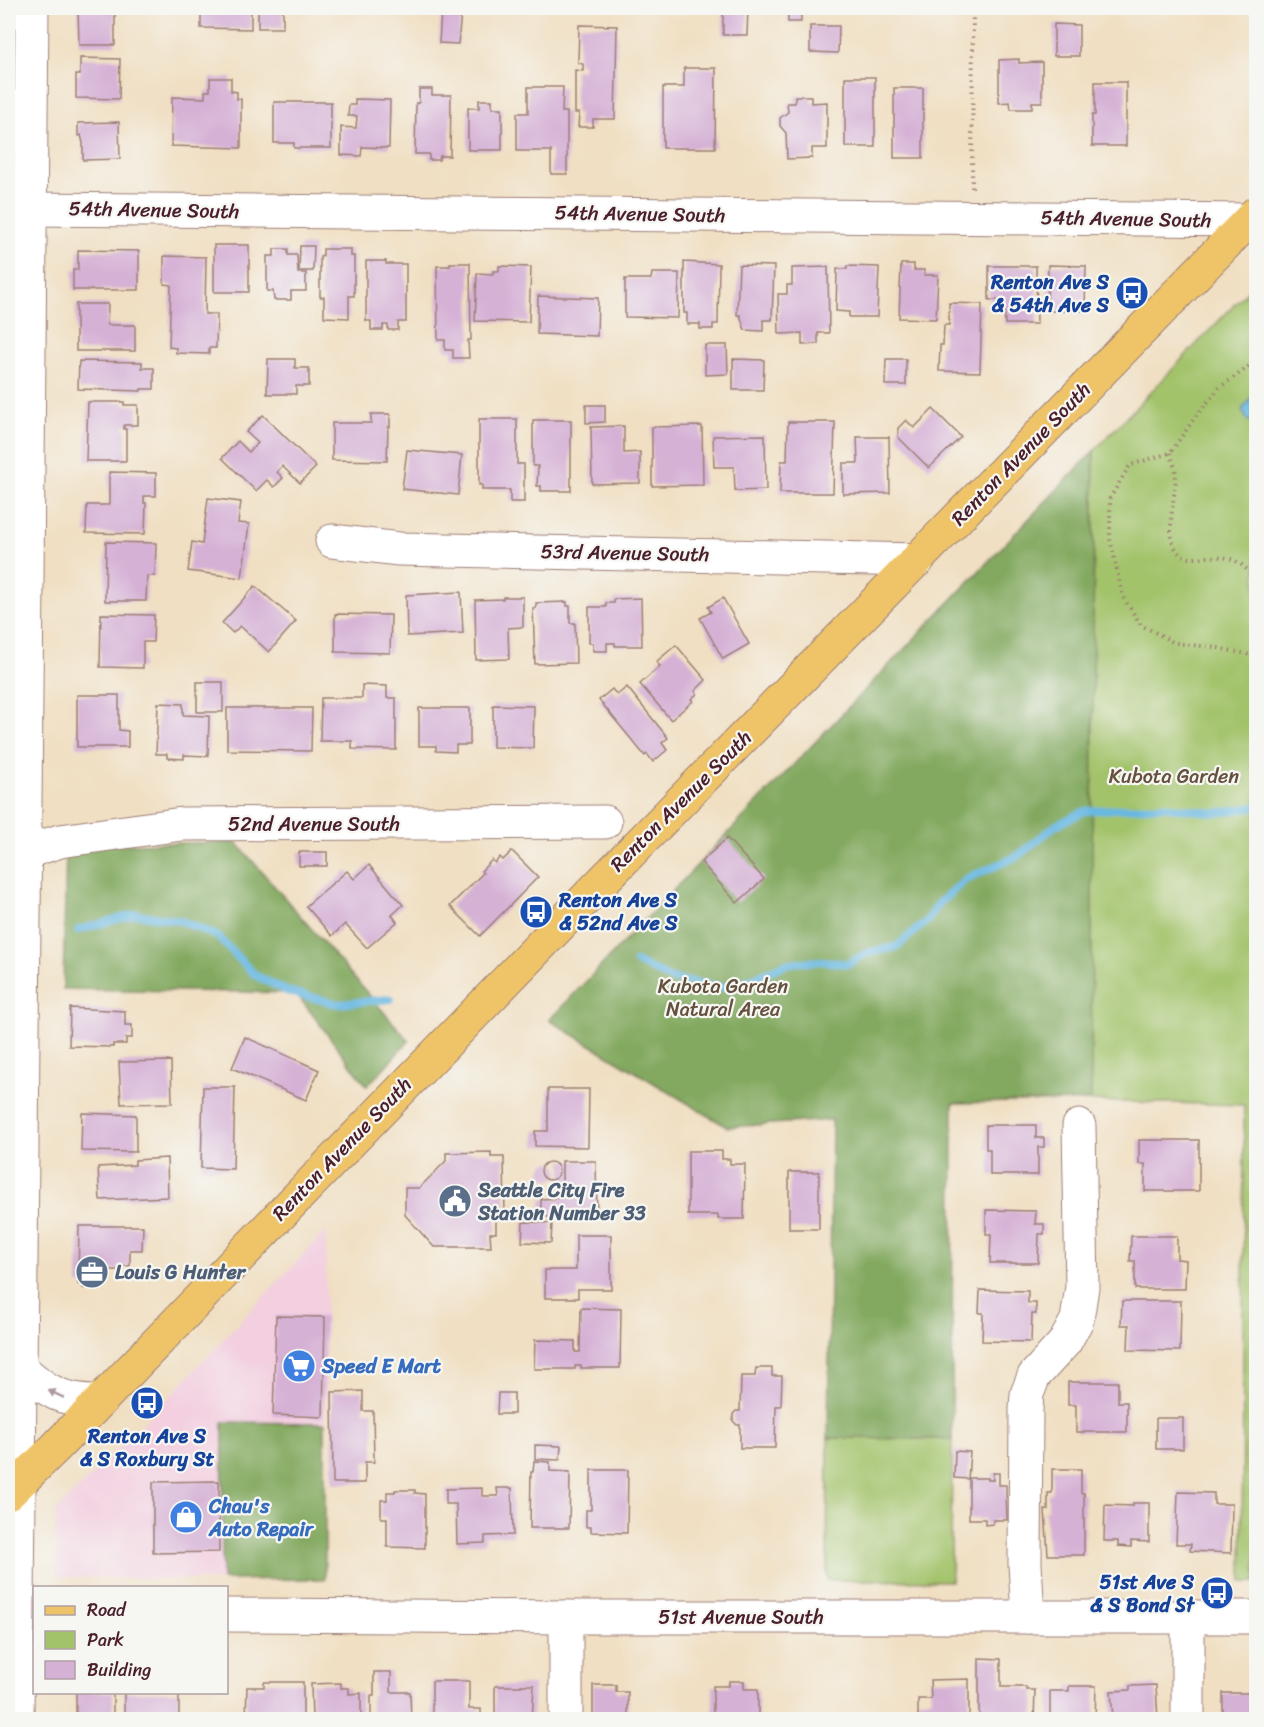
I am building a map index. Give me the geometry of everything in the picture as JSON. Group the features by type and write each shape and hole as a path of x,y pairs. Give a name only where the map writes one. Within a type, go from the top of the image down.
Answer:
{"main road":[{"name":"Renton Avenue South","path":"14,1488 594,890 1253,217"}],"street":[{"path":"17,1719 20,1614 14,1488 21,1368 17,841 18,300 30,209 19,128 32,8"},
{"name":"54th Avenue South","path":"30,209 1253,217"},
{"name":"53rd Avenue South","path":"332,541 399,549 918,560"},
{"name":"52nd Avenue South","path":"17,841 60,841 182,824 605,822"},
{"path":"1028,1617 1025,1564 1026,1409 1034,1377 1065,1342 1077,1320 1082,1287 1080,1126"},
{"path":"21,1368 40,1386 59,1396 79,1401 98,1401"},
{"name":"51st Avenue South","path":"228,1615 1257,1617"},
{"path":"566,1617 566,1719"},
{"path":"1188,1617 1188,1719"}],"path":[{"path":"972,189 974,8"},
{"path":"1257,357 1251,365 1219,388 1170,453 1130,465 1110,498 1110,539 1123,597 1141,625 1175,644 1218,648 1257,656"},
{"path":"1170,453 1176,473 1170,523 1171,540 1180,554 1191,558 1220,555 1235,559 1257,580"}],"shaded area":[{"path":"326,1230 325,1423 224,1422 222,1580 56,1577 55,1512 157,1410"}],"green space":[{"name":"Kubota Garden","path":"1256,282 1256,1582 1242,1582 1244,1105 1091,1101 1094,451"},
{"name":"Kubota Garden Natural Area","path":"1094,451 1091,1101 953,1103 952,1439 828,1438 832,1120 727,1127 549,1020"},
{"path":"236,842 409,1041 367,1086 296,993 63,989 66,845"},
{"path":"223,1422 325,1423 325,1579 222,1580"},
{"path":"828,1438 952,1439 951,1581 827,1580"}],"water":[{"path":"1256,391 1256,423 1247,420 1242,410"}],"building":[{"path":"78,8 115,8 115,45 79,45"},
{"path":"201,8 251,8 251,29 201,28"},
{"path":"258,8 283,8 283,28 258,28"},
{"path":"723,8 748,8 747,35 723,35"},
{"path":"788,8 801,8 801,22 788,22"},
{"path":"441,11 461,13 458,44 439,43"},
{"path":"1054,24 1079,25 1079,56 1054,56"},
{"path":"579,25 617,26 615,119 593,119 593,127 578,127 579,113 575,113 575,70 583,71 583,64 578,63"},
{"path":"810,26 839,26 838,53 810,52"},
{"path":"80,58 120,59 119,99 76,98 76,75 80,75"},
{"path":"1019,59 1019,63 1042,62 1042,102 1032,102 1032,109 1011,109 1010,102 999,103 999,60"},
{"path":"684,68 716,68 715,148 663,148 663,87 684,87"},
{"path":"845,77 875,77 875,147 845,147"},
{"path":"210,78 231,78 231,91 237,92 237,99 241,99 241,148 171,146 172,97 205,98 205,91 210,91"},
{"path":"1095,82 1126,82 1126,146 1092,146"},
{"path":"528,87 563,87 562,112 567,112 567,174 551,174 551,151 517,151 517,113 528,113"},
{"path":"894,88 923,88 923,158 894,158"},
{"path":"419,89 432,89 432,95 451,95 450,156 440,156 439,160 429,160 429,154 415,154 416,103 419,103"},
{"path":"795,96 811,96 811,103 827,102 827,148 812,148 812,158 787,159 786,133 780,126 780,118 788,112 787,103 795,103"},
{"path":"355,99 390,100 389,148 362,147 361,156 341,155 341,127 356,128 357,116 348,116 349,105 355,105"},
{"path":"479,100 492,100 492,108 502,108 502,150 468,150 468,108 479,108"},
{"path":"274,102 331,102 331,148 294,148 294,143 274,143"},
{"path":"119,122 120,159 83,160 83,143 81,135 78,136 78,123"},
{"path":"214,245 249,245 249,292 214,292"},
{"path":"300,246 314,246 313,271 299,271"},
{"path":"274,249 288,249 288,255 297,255 298,273 306,273 306,291 291,291 291,300 274,300 273,291 267,291 267,256 274,256"},
{"path":"323,249 351,249 351,256 354,256 354,296 349,296 349,318 324,317 324,297 320,297 320,256 323,256"},
{"path":"78,250 139,251 139,290 73,290 73,270 78,270"},
{"path":"164,256 206,257 205,314 217,314 216,348 209,348 209,354 176,353 176,348 169,347 171,285 164,284"},
{"path":"366,261 406,264 406,322 398,322 398,330 388,330 388,325 383,325 383,330 371,330 371,321 366,321"},
{"path":"684,262 719,264 718,324 713,324 713,329 700,329 700,324 687,324 687,313 684,313"},
{"path":"450,263 470,263 471,340 468,340 469,358 453,358 453,350 445,350 445,340 438,340 437,266 450,266"},
{"path":"901,264 914,264 914,270 924,270 924,275 938,275 936,319 899,318"},
{"path":"739,265 774,266 772,320 763,320 763,331 745,330 740,315 737,315"},
{"path":"1048,265 1086,266 1085,311 1047,311"},
{"path":"499,266 531,267 529,322 475,321 477,273 493,274 493,271 499,271"},
{"path":"847,266 879,267 877,317 849,317 849,312 836,311 837,269 847,269"},
{"path":"989,266 1036,266 1037,324 1005,324 1004,300 989,300"},
{"path":"828,267 829,333 818,333 818,344 802,345 802,333 779,334 778,294 787,294 787,285 792,285 792,268"},
{"path":"652,273 679,273 678,318 625,317 625,279 651,279"},
{"path":"538,296 598,298 597,336 537,334"},
{"path":"949,303 982,304 980,372 939,371 940,345 943,345 944,325 949,325"},
{"path":"76,304 108,304 107,325 135,325 135,351 76,351"},
{"path":"705,345 727,345 728,374 705,375"},
{"path":"268,359 295,359 295,368 309,368 309,386 296,386 296,394 267,394"},
{"path":"733,359 764,360 763,390 733,390"},
{"path":"886,359 906,359 906,385 885,385"},
{"path":"79,361 142,362 142,368 154,368 154,389 141,389 141,391 78,389"},
{"path":"88,402 124,402 124,405 138,405 138,425 124,425 126,461 86,461"},
{"path":"586,405 605,405 605,422 586,423"},
{"path":"933,409 961,437 929,468 898,437 898,428 906,420 914,428"},
{"path":"371,414 390,414 387,461 332,460 332,423 371,423"},
{"path":"263,415 316,467 300,483 282,466 277,472 283,478 274,487 267,480 256,491 222,458 238,441 249,452 258,443 246,432"},
{"path":"479,419 517,419 517,464 524,464 524,502 510,502 510,490 482,490 482,485 479,485"},
{"path":"533,420 571,420 571,491 541,491 541,486 537,486 538,466 533,466"},
{"path":"788,422 835,422 833,493 780,493 781,461 787,461"},
{"path":"624,426 624,453 640,452 640,483 592,484 591,427"},
{"path":"702,426 703,485 652,486 652,427"},
{"path":"765,435 766,490 735,491 734,467 714,467 713,436"},
{"path":"857,437 889,437 890,493 843,494 843,463 858,463"},
{"path":"407,450 462,455 458,495 402,489"},
{"path":"109,472 156,473 156,496 144,496 144,503 146,503 145,534 86,533 87,505 109,505"},
{"path":"208,498 241,502 238,523 249,524 242,578 188,571 192,542 202,544"},
{"path":"106,542 156,543 155,576 147,576 146,601 105,601"},
{"path":"255,586 296,621 269,652 240,626 233,633 222,623"},
{"path":"461,592 463,633 407,636 406,595"},
{"path":"503,597 523,597 523,627 508,628 509,659 476,660 475,600 503,599"},
{"path":"641,598 642,646 615,646 615,643 607,643 607,651 593,651 593,643 589,643 589,607 606,607 606,603 614,603 614,599"},
{"path":"723,598 749,644 723,659 700,618 711,612 708,607"},
{"path":"567,602 567,606 570,606 570,623 575,623 576,663 535,664 533,608 536,608 536,603"},
{"path":"101,614 154,615 153,642 143,642 143,668 100,667"},
{"path":"335,614 391,615 390,653 335,652"},
{"path":"676,645 706,680 695,691 697,694 691,699 693,701 671,720 640,684 660,666 656,662"},
{"path":"197,682 223,682 223,712 197,712"},
{"path":"362,685 387,686 387,698 396,698 396,750 352,749 352,741 320,741 321,698 362,698"},
{"path":"627,687 668,738 662,743 667,750 653,762 647,754 645,756 599,700 612,689 617,695"},
{"path":"77,695 119,695 119,730 128,731 128,747 77,747"},
{"path":"158,703 183,704 183,715 209,716 208,756 184,755 184,759 167,758 167,754 156,754"},
{"path":"493,705 534,706 533,748 493,747"},
{"path":"227,708 312,708 311,751 227,750"},
{"path":"419,708 470,708 470,745 456,745 456,752 436,751 436,746 419,746"},
{"path":"727,838 764,879 737,903 701,862"},
{"path":"512,851 538,877 480,936 450,906 483,873 481,871 492,860 495,863 500,857 503,860"},
{"path":"299,852 327,852 327,866 299,866"},
{"path":"369,865 403,905 392,915 397,922 367,948 345,924 332,936 306,906 347,871 354,879"},
{"path":"70,1008 125,1011 125,1025 132,1025 132,1038 126,1038 126,1044 113,1044 113,1047 69,1046"},
{"path":"245,1037 319,1070 306,1100 232,1068"},
{"path":"171,1061 172,1103 121,1104 119,1062"},
{"path":"203,1087 235,1087 233,1169 201,1168"},
{"path":"548,1089 589,1089 588,1147 535,1146 535,1131 548,1131"},
{"path":"82,1113 136,1115 136,1152 81,1151"},
{"path":"986,1125 1036,1125 1036,1138 1044,1138 1044,1147 1038,1147 1038,1175 990,1175 990,1149 986,1149"},
{"path":"1139,1140 1199,1140 1199,1191 1145,1191 1145,1164 1139,1164"},
{"path":"688,1151 722,1151 722,1159 730,1159 730,1164 745,1164 744,1219 718,1219 718,1215 688,1215"},
{"name":"Seattle City Fire Station Number 33","path":"491,1152 491,1157 504,1157 505,1218 496,1218 496,1233 490,1233 491,1247 434,1247 405,1215 405,1188 419,1188 446,1161 446,1153"},
{"path":"167,1158 168,1197 100,1200 98,1167 135,1165 135,1160"},
{"path":"562,1161 596,1161 597,1216 541,1217 541,1199 562,1198"},
{"path":"550,1162 556,1165 559,1171 556,1177 550,1180 544,1177 541,1171 544,1165"},
{"path":"789,1172 819,1172 819,1229 789,1229"},
{"path":"986,1210 1036,1211 1035,1224 1044,1224 1044,1234 1039,1234 1038,1263 990,1263 991,1234 986,1234"},
{"path":"523,1222 552,1223 551,1243 522,1242"},
{"path":"79,1226 143,1226 142,1250 130,1250 130,1266 122,1266 122,1270 107,1270 107,1283 97,1283 97,1288 83,1288 83,1284 78,1284"},
{"path":"576,1235 611,1235 611,1289 578,1289 578,1298 545,1298 545,1270 576,1270"},
{"path":"1131,1236 1177,1236 1177,1259 1186,1260 1185,1289 1135,1289 1135,1261 1130,1261"},
{"path":"980,1290 1028,1291 1028,1303 1036,1303 1036,1314 1032,1314 1031,1342 982,1341 983,1313 979,1313"},
{"path":"1122,1301 1181,1301 1180,1351 1128,1350 1129,1325 1121,1325"},
{"path":"581,1308 621,1309 620,1368 575,1366 575,1369 534,1369 535,1340 575,1341 575,1352 580,1352"},
{"name":"Speed E Mart","path":"276,1316 325,1317 323,1417 273,1415"},
{"path":"756,1368 772,1368 772,1376 782,1376 781,1406 776,1406 775,1448 740,1448 740,1425 733,1421 733,1414 740,1411 741,1376 755,1376"},
{"path":"1068,1382 1118,1382 1118,1402 1127,1402 1127,1432 1076,1432 1076,1405 1068,1405"},
{"path":"363,1391 363,1411 373,1411 374,1462 365,1462 365,1483 333,1483 332,1392"},
{"path":"498,1393 514,1393 514,1414 497,1414"},
{"path":"1156,1418 1183,1418 1183,1449 1156,1449"},
{"path":"535,1445 561,1446 560,1460 535,1459"},
{"path":"955,1451 970,1452 968,1479 954,1478"},
{"path":"534,1461 550,1462 550,1471 570,1472 569,1528 530,1528 531,1472 533,1472"},
{"path":"1052,1469 1081,1469 1081,1493 1084,1493 1084,1555 1048,1555 1045,1510 1048,1510 1048,1493 1052,1493"},
{"path":"591,1470 628,1470 627,1533 591,1532 591,1527 586,1527 586,1510 591,1510"},
{"path":"993,1473 999,1473 999,1485 1006,1485 1007,1520 993,1520 993,1524 985,1525 985,1519 969,1519 969,1478 993,1480"},
{"name":"Chau's Auto Repair","path":"219,1481 219,1552 153,1553 153,1482"},
{"path":"482,1488 482,1496 498,1496 497,1488 512,1488 513,1535 485,1536 485,1543 457,1544 456,1504 446,1504 446,1489"},
{"path":"395,1490 415,1490 415,1493 425,1494 425,1548 387,1547 387,1518 381,1518 381,1500 387,1500 387,1492 395,1492"},
{"path":"1178,1492 1214,1493 1214,1504 1232,1504 1231,1553 1190,1551 1191,1544 1176,1544"},
{"path":"1133,1503 1149,1503 1149,1542 1131,1541 1131,1547 1118,1546 1118,1541 1104,1541 1105,1505 1133,1506"},
{"path":"979,1658 1001,1659 1001,1687 1026,1687 1026,1690 1035,1690 1034,1720 979,1720"},
{"path":"374,1672 391,1672 391,1692 410,1692 411,1720 371,1720"},
{"path":"969,1679 969,1720 918,1720 918,1699 931,1699 930,1680"},
{"path":"432,1681 469,1681 469,1709 481,1709 481,1720 432,1720"},
{"path":"729,1681 744,1681 744,1689 758,1689 758,1720 713,1720 713,1686 729,1686"},
{"path":"264,1682 303,1682 303,1720 246,1720 247,1687 264,1687"},
{"path":"341,1683 341,1688 349,1688 349,1694 361,1693 361,1720 312,1720 311,1684"},
{"path":"534,1685 532,1720 495,1720 495,1686"},
{"path":"593,1685 616,1685 616,1692 628,1692 628,1720 593,1720"},
{"path":"1156,1685 1158,1720 1113,1720 1111,1691 1130,1690 1130,1686"},
{"path":"1069,1686 1096,1686 1095,1720 1050,1720 1050,1691 1069,1691"},
{"path":"1223,1693 1256,1693 1256,1720 1223,1720"},
{"path":"76,1694 113,1694 113,1720 76,1720"},
{"path":"124,1694 179,1694 179,1720 124,1720"}],"waterway":[{"path":"636,962 671,979 730,988 789,963 823,961 847,964 867,953 896,947 927,921 940,902 968,878 1018,856 1056,825 1085,811 1162,806 1216,813 1256,807"},
{"path":"78,930 136,914 181,921 217,936 255,975 286,991 338,1004 390,999"}],"place":[{"name":"Renton Ave S & 54th Ave S","path":"1132,293"},
{"name":"Renton Ave S & 52nd Ave S","path":"536,912"},
{"name":"Seattle City Fire Station Number 33","path":"455,1201"},
{"name":"Louis G Hunter","path":"92,1272"},
{"name":"Speed E Mart","path":"299,1366"},
{"name":"Renton Ave S & S Roxbury St","path":"147,1403"},
{"name":"Chau's Auto Repair","path":"186,1517"},
{"name":"51st Ave S & S Bond St","path":"1217,1593"}]}
